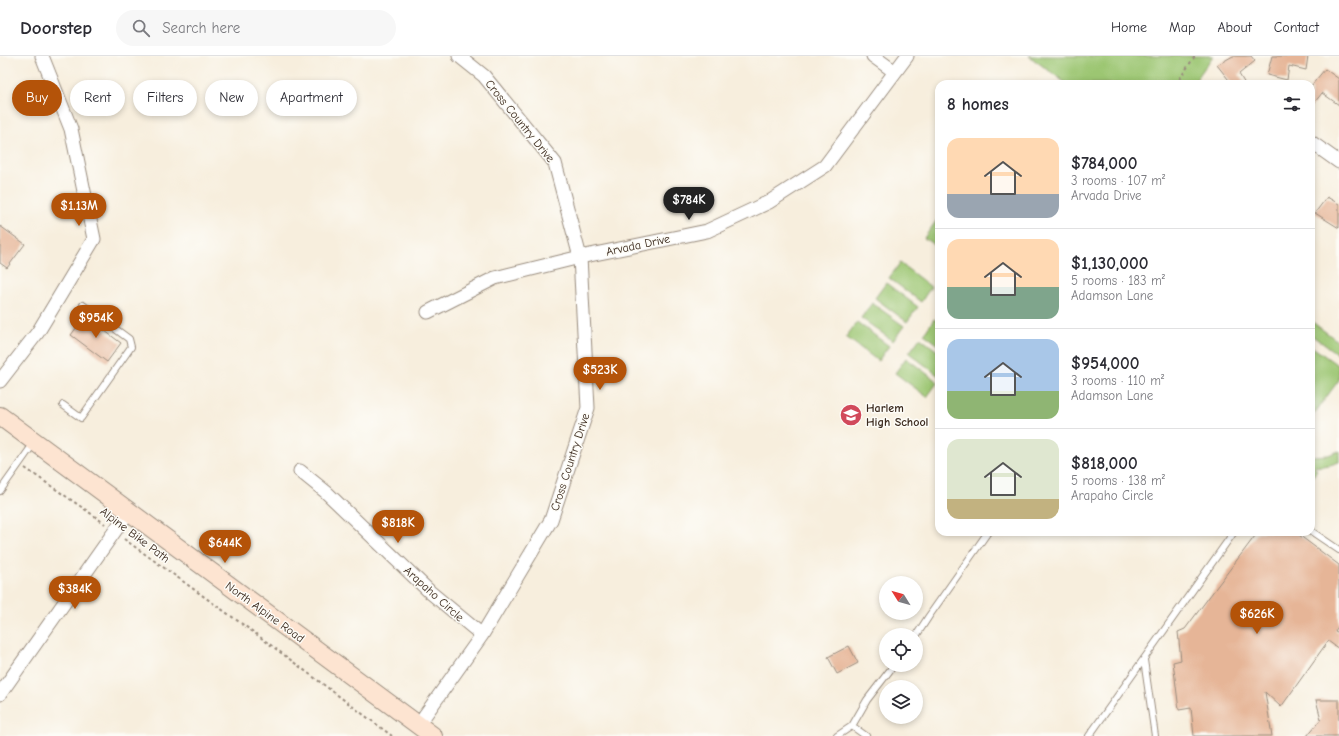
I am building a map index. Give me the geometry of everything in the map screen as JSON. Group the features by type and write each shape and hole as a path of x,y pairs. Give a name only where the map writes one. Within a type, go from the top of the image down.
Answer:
{"main road":[{"name":"North Alpine Road","path":"0,416 433,736"}],"street":[{"path":"0,381 38,332 94,239 71,129 42,56"},
{"name":"Cross Country Drive","path":"418,725 482,635 551,520 588,408 580,257 555,163 484,76 459,56"},
{"path":"873,56 895,72"},
{"name":"Arvada Drive","path":"428,312 496,278 580,257 707,230 769,202 825,166 907,56"},
{"path":"1315,145 1339,162"},
{"name":"Arapaho Circle","path":"300,471 326,492 430,592 482,635"},
{"path":"0,694 129,511"}],"lane":[{"path":"63,405 81,418 131,347 128,338 83,305"},
{"path":"0,491 35,442"},
{"path":"1315,534 1339,550"},
{"path":"921,628 985,536"},
{"path":"1089,736 1231,536"},
{"path":"1144,660 1155,736"},
{"path":"837,736 852,726 867,700 889,672"},
{"path":"852,726 866,736"}],"path":[{"path":"1179,80 1195,56"},
{"name":"Alpine Bike Path","path":"20,464 93,515 114,532 256,634 392,736"}],"green space":[{"path":"1029,56 1213,56 1196,80 1062,80"},
{"path":"935,223 935,245 924,238"},
{"path":"900,263 931,287 921,302 889,278"},
{"path":"886,283 918,307 907,322 875,298"},
{"path":"872,303 904,326 893,341 861,318"},
{"path":"934,319 935,320 935,342 924,334"},
{"path":"857,322 889,346 878,361 846,337"},
{"path":"1315,324 1339,342 1339,355 1315,338"},
{"path":"920,338 935,349 935,373 909,353"},
{"path":"1315,349 1339,366 1339,380 1315,413"},
{"path":"906,358 935,380 935,386 927,397 895,373"},
{"path":"1339,451 1339,462 1315,467 1315,456 1328,455"}],"building":[{"path":"1233,56 1251,56 1255,61 1239,74 1243,80 1229,80 1217,65"},
{"path":"1272,56 1308,56 1306,70 1289,66 1287,80 1267,75"},
{"path":"1325,69 1339,79 1339,105 1322,93 1315,102 1315,81"},
{"path":"1327,197 1339,204 1339,228 1315,213"},
{"path":"0,226 25,244 7,268 0,263"},
{"path":"85,316 121,343 107,362 71,335"},
{"path":"1255,536 1300,536 1339,565 1339,625 1335,631 1339,633 1339,649 1328,641 1281,707 1265,692 1272,736 1194,736 1191,708 1179,710 1173,662 1181,660 1178,632 1185,629"},
{"path":"849,646 858,663 837,674 828,657"},
{"path":"1316,700 1339,700 1339,736 1307,736 1321,719"}],"place":[{"name":"Harlem High School","path":"851,415"}]}
